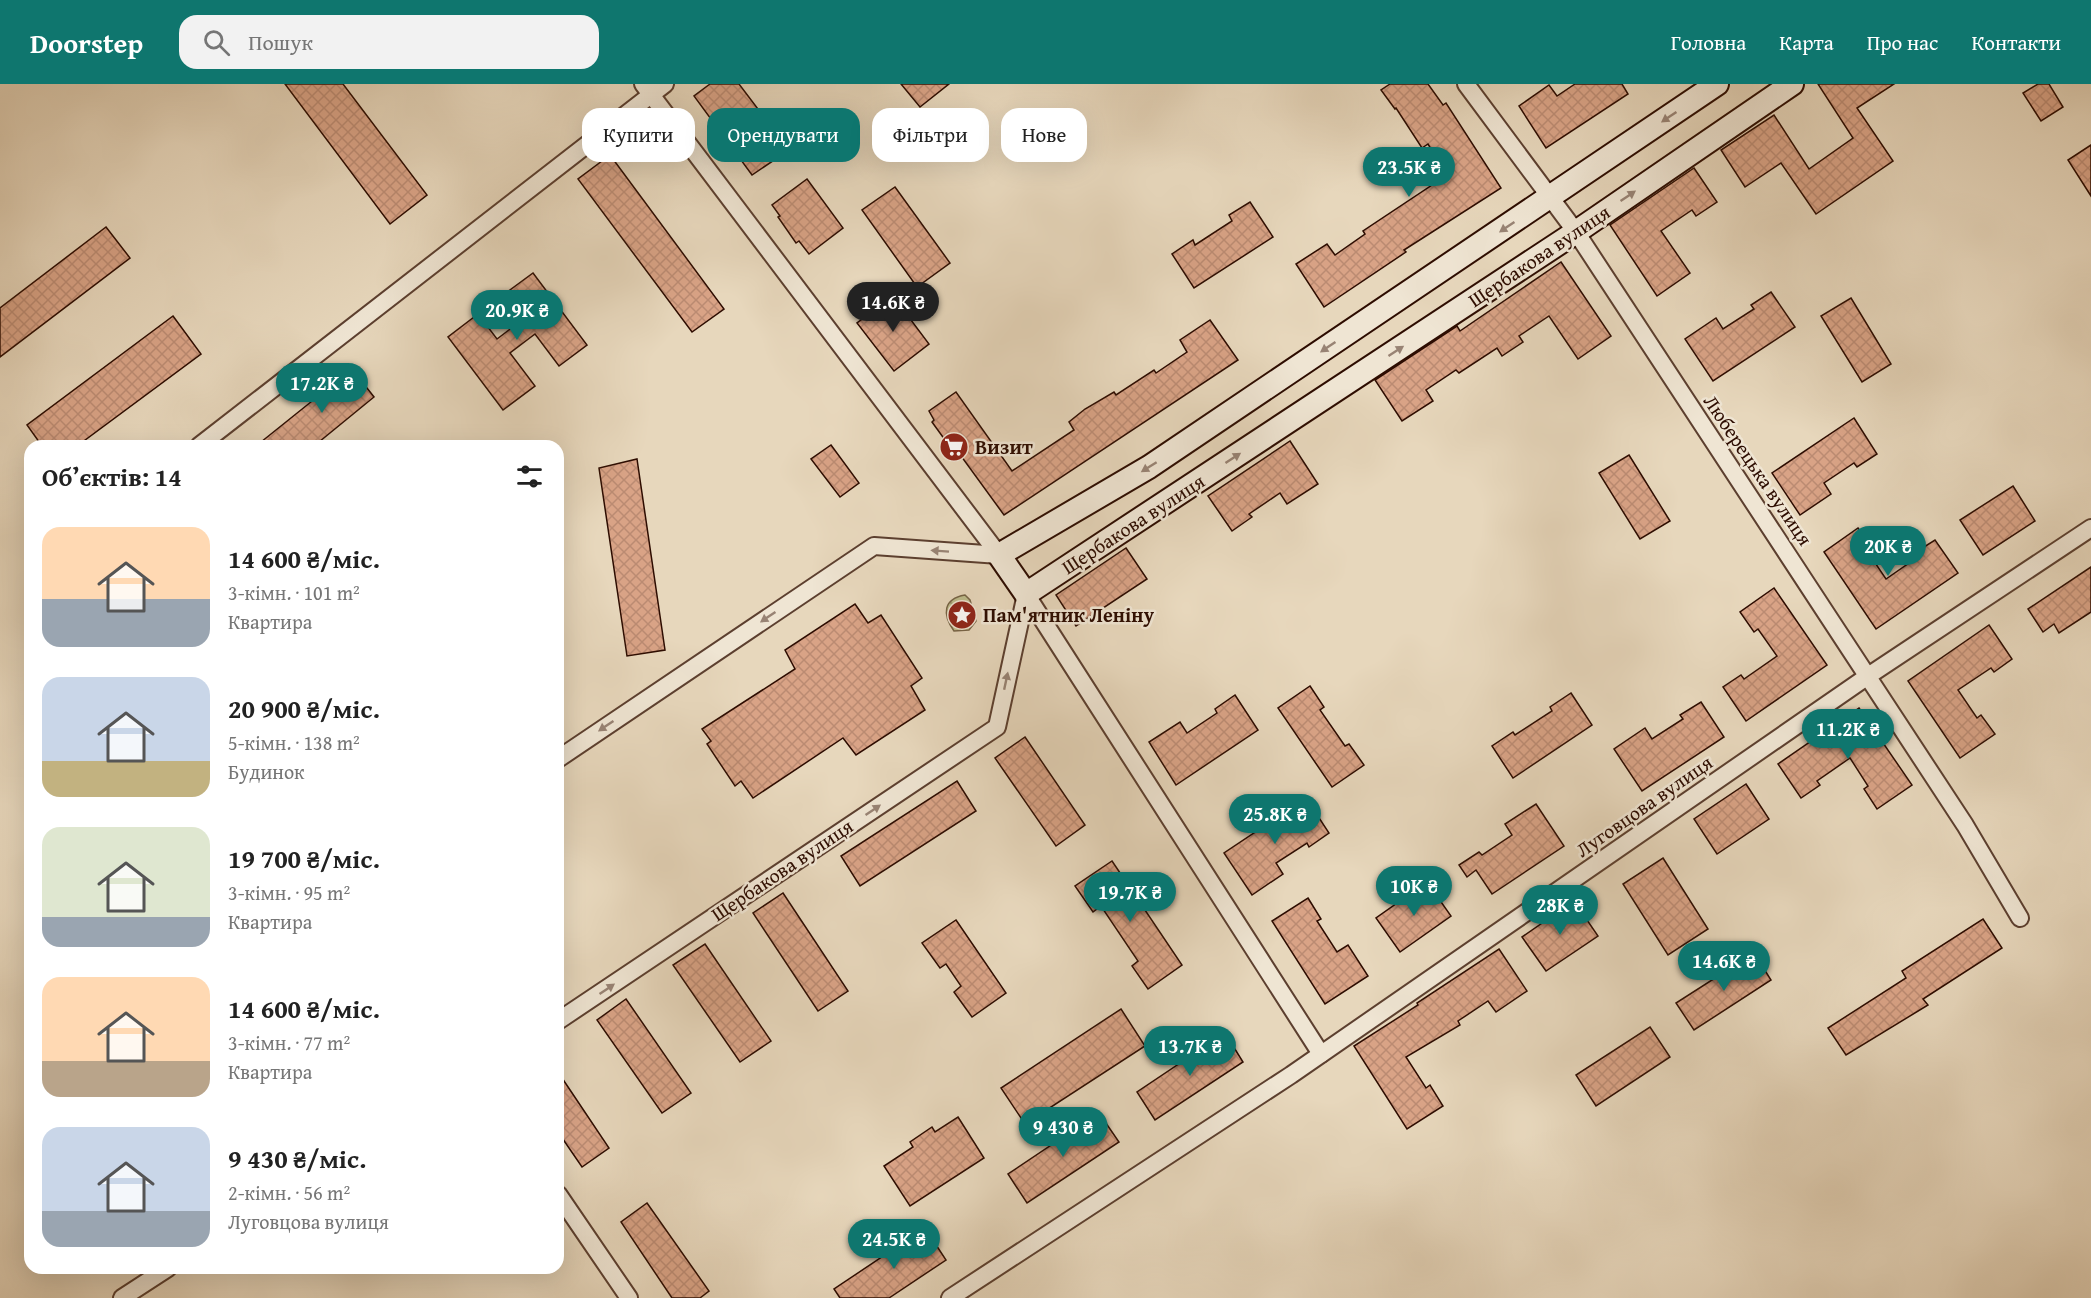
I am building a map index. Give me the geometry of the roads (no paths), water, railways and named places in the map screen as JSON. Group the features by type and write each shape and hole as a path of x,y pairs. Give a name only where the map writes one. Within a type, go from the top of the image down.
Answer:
{"street":[{"name":"Люберецька вулиця","path":"1466,84 1576,232 1965,825 2020,918"},
{"name":"Щербакова вулиця","path":"999,555 1149,468 1717,84"},
{"name":"Щербакова вулиця","path":"564,1017 996,727 1026,594 1576,232 1792,84"},
{"path":"207,440 653,88 1026,594 1321,1054"},
{"name":"Луговцова вулиця","path":"950,1298 1321,1054 1868,676 2091,528"},
{"path":"564,755 874,546 999,555"},
{"path":"564,1203 629,1298"},
{"path":"122,1298 159,1274"}],"place":[{"name":"Визит","path":"954,447"},
{"name":"Пам'ятник Леніну","path":"962,615"}]}
